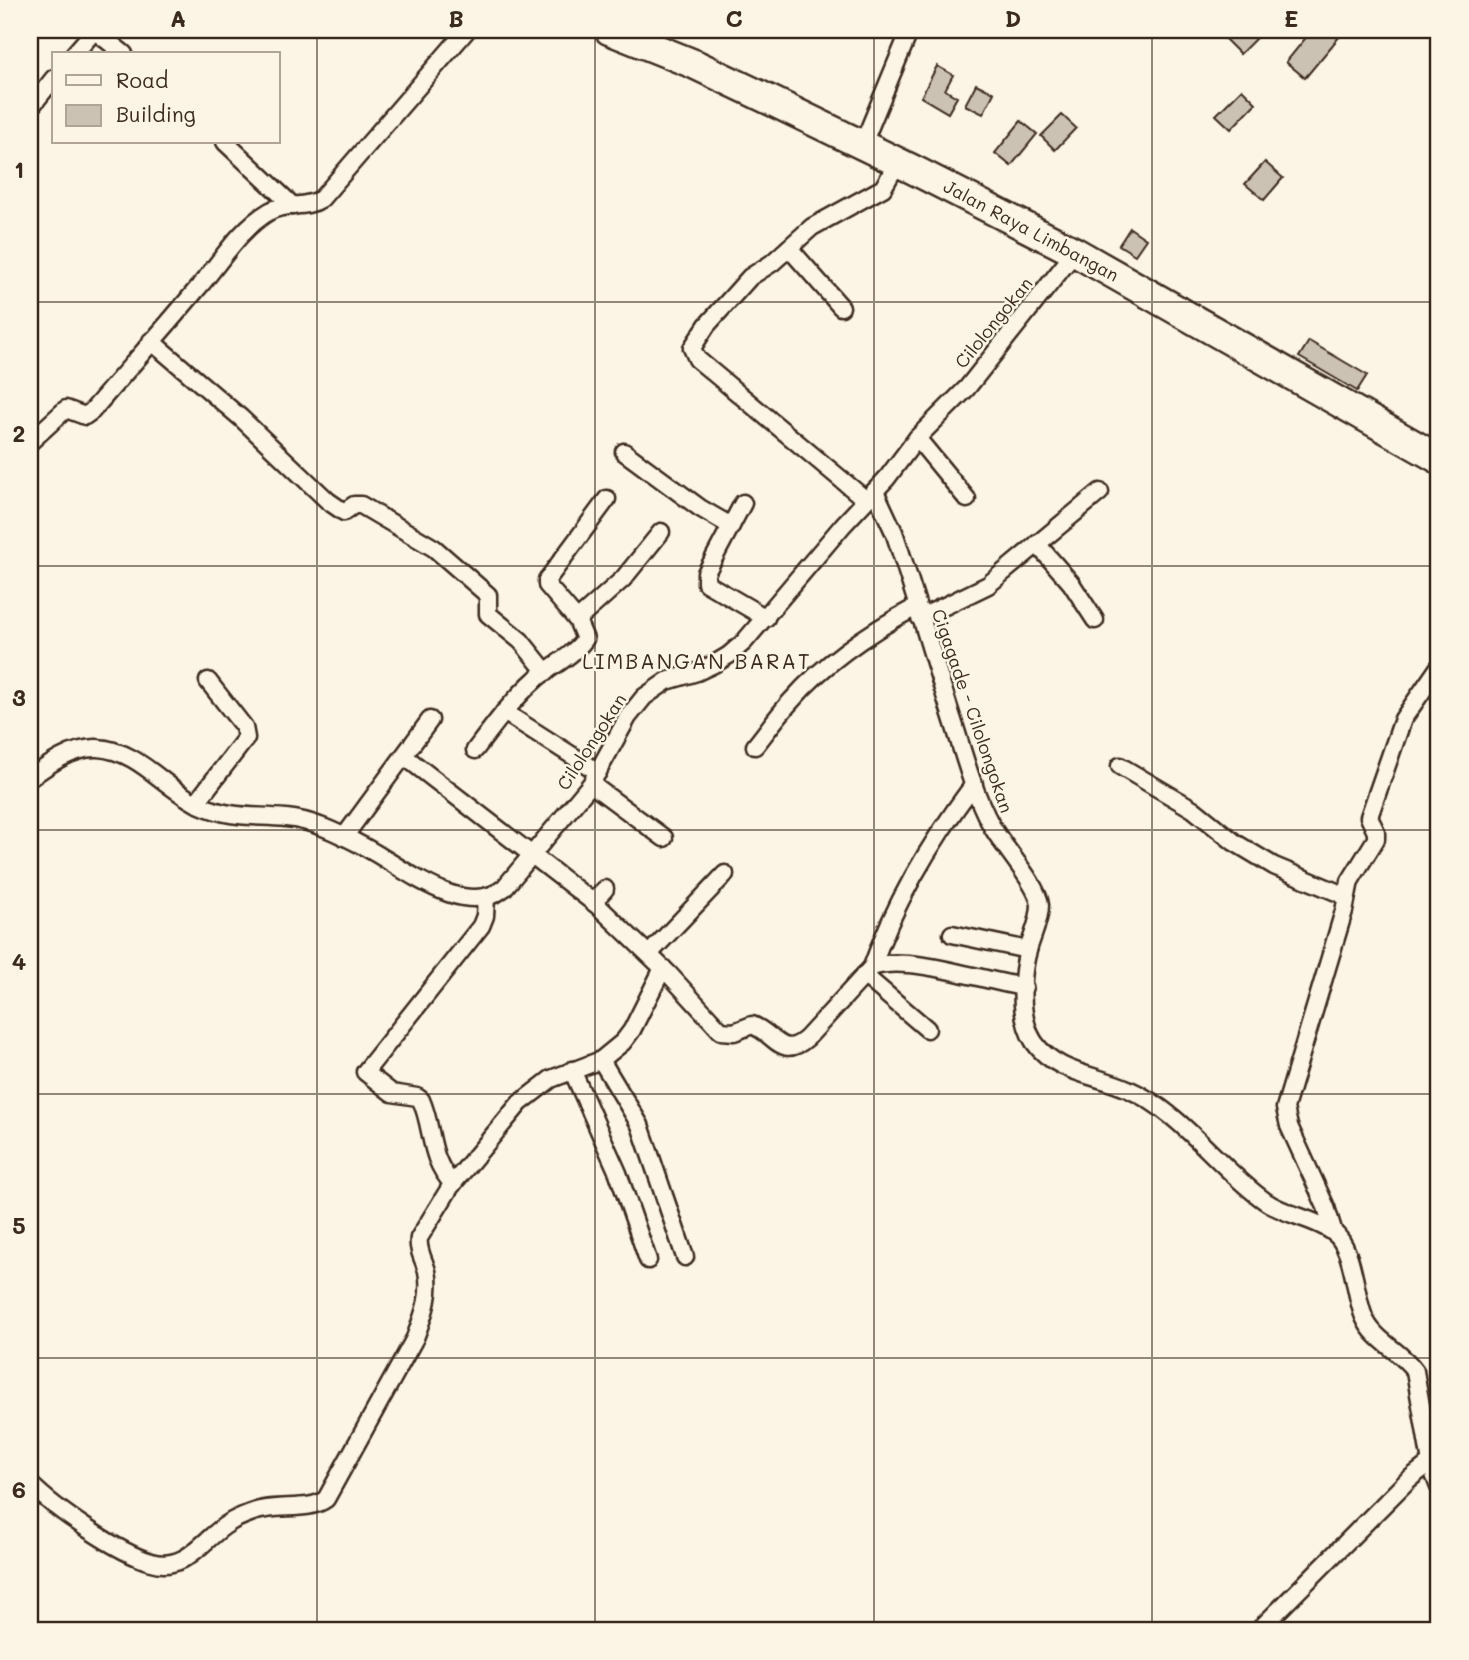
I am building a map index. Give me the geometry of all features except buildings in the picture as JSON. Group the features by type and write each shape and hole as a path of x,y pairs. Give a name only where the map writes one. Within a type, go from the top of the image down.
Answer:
{"highway":[{"name":"Jalan Raya Limbangan","path":"609,30 694,64 898,162 1075,252 1439,459"}],"street":[{"path":"76,52 95,30 122,52"},
{"path":"30,442 66,410 82,416 88,415 246,231 268,212 277,207 309,205 321,199 467,30"},
{"path":"863,146 909,30"},
{"path":"30,108 52,80"},
{"path":"227,144 293,206"},
{"path":"870,496 694,354 692,348 694,342 750,277 767,267 824,219 883,188 898,162"},
{"path":"789,248 841,307"},
{"name":"Cilolongokan","path":"486,898 504,888 594,778 628,717 644,698 667,681 697,672 729,655 766,618 887,478 917,438 967,388 1075,252"},
{"path":"151,341 241,418 328,501 344,512 356,504 361,505 439,553 488,596 488,614 521,641 545,672"},
{"path":"917,438 967,499"},
{"path":"624,452 694,504 731,526"},
{"path":"755,746 793,698 834,661 883,624 988,585 1100,492"},
{"name":"Cigagade - Cilolongokan","path":"870,496 894,532 974,784 989,822 1038,897 1039,915 1028,950 1024,987 1025,1013 1035,1043 1057,1064 1075,1072 1108,1080 1151,1101 1199,1141 1254,1193 1268,1203 1334,1233"},
{"path":"475,750 504,712 545,672 577,649 585,639 577,620 547,585 547,580 607,499"},
{"path":"743,503 705,573 706,583 766,618"},
{"path":"577,620 623,579 661,532"},
{"path":"1037,544 1071,583 1095,620"},
{"path":"1439,667 1400,727 1369,817 1376,832 1376,839 1352,876 1285,1108 1289,1126 1326,1207 1334,1233 1342,1241 1358,1302 1369,1328 1415,1371 1433,1475 1439,1487"},
{"path":"196,803 246,738 244,727 208,681"},
{"path":"504,712 594,778 664,838"},
{"path":"344,837 430,720"},
{"path":"30,778 81,750 107,749 127,755 196,803 233,816 298,820 344,837 442,891 464,898 486,898 485,916 481,926 365,1072 391,1093 421,1100 430,1140 443,1172 452,1185"},
{"path":"404,756 593,902 663,968 720,1031 734,1032 747,1026 756,1026 788,1048 795,1047 807,1038 868,971 916,871 948,819 974,784"},
{"path":"1120,766 1193,809 1222,834 1275,866 1346,896"},
{"path":"649,954 725,874"},
{"path":"593,902 605,889"},
{"path":"952,934 1028,950"},
{"path":"868,971 882,963 920,966 1024,987"},
{"path":"30,1485 122,1549 151,1562 164,1564 185,1558 228,1523 250,1513 276,1506 309,1506 326,1499 340,1478 419,1327 428,1293 427,1272 419,1238 452,1185 520,1103 551,1080 613,1052 632,1030 663,968"},
{"path":"868,971 927,1029"},
{"path":"600,1060 640,1125 685,1257"},
{"path":"572,1070 618,1173 648,1261"},
{"path":"1259,1630 1408,1480 1431,1462"}],"district":[{"name":"LIMBANGAN BARAT","path":"697,662"}]}
